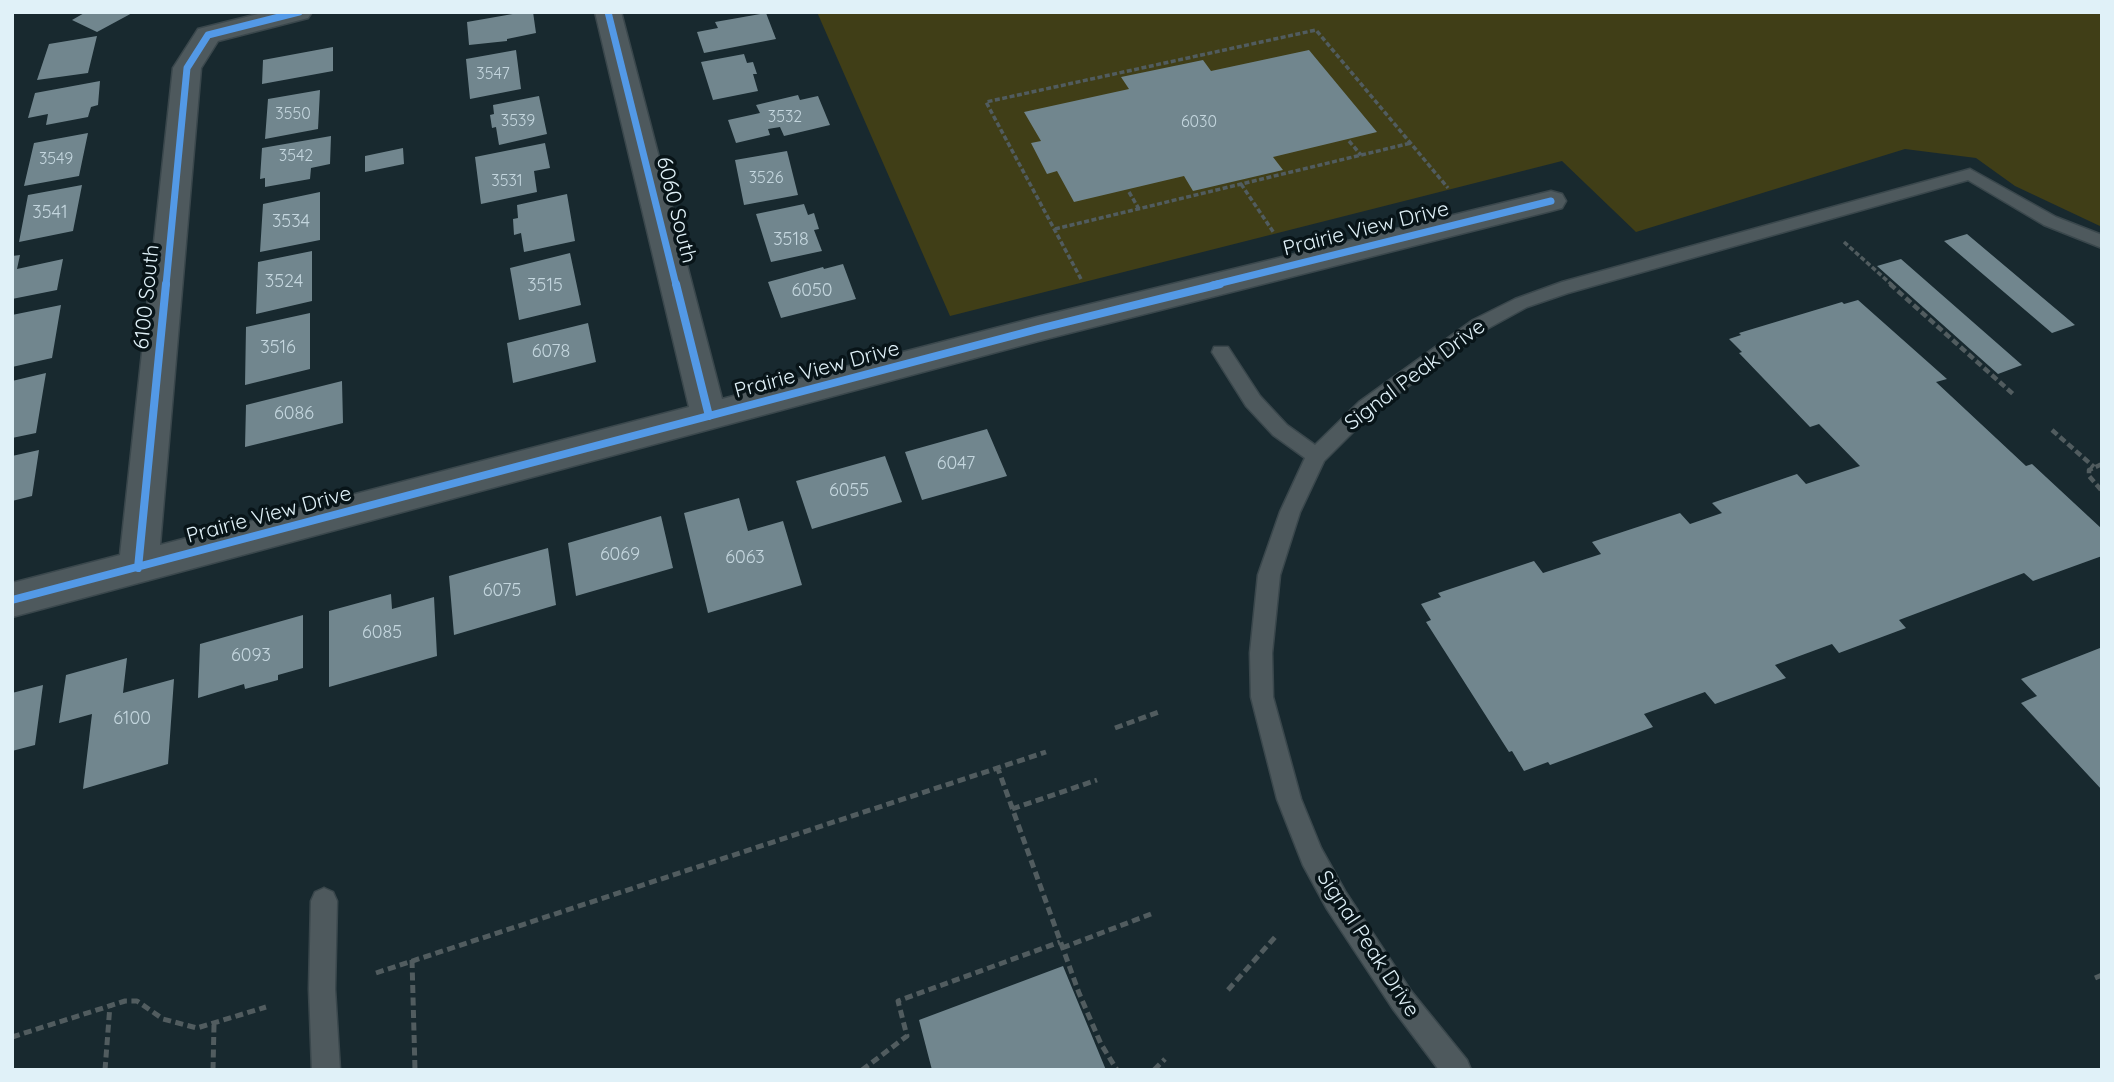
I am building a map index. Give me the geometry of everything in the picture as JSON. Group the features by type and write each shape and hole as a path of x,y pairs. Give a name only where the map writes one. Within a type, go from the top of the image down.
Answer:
{"street":[{"name":"6100 South","path":"138,568 187,68 208,35 299,12"},
{"name":"6060 South","path":"608,12 709,416"},
{"name":"Prairie View Drive","path":"12,600 1038,329 1551,201"}],"lane":[{"name":"Signal Peak Drive","path":"1457,1070 1402,1000 1336,900 1312,856 1289,799 1262,697 1261,653 1269,575 1290,512 1316,456 1366,407 1479,325 1521,303 1562,288 1970,174 2050,221 2102,242"},
{"path":"1221,352 1253,401 1280,430 1316,456"},
{"path":"324,901 322,989 326,1070"}],"path":[{"path":"1084,285 986,102 1316,30 1452,192 1438,195"},
{"path":"1349,141 1361,155"},
{"path":"1055,229 1411,143"},
{"path":"1241,184 1276,236"},
{"path":"1129,192 1139,209"},
{"path":"1844,241 2013,394"},
{"path":"2052,429 2094,467"},
{"path":"2102,464 2089,470 2089,476 2102,491"},
{"path":"1115,728 1159,712"},
{"path":"376,973 1046,752"},
{"path":"997,766 1061,945 1101,1044 1117,1070"},
{"path":"1012,809 1097,780"},
{"path":"862,1070 907,1036 898,1001 1152,914"},
{"path":"1228,990 1276,936"},
{"path":"412,960 415,1070"},
{"path":"12,1037 110,1005 137,1001 163,1019 197,1028 215,1025 266,1007"},
{"path":"105,1070 110,1005"},
{"path":"213,1070 215,1025"},
{"path":"1154,1070 1164,1059"}],"shaded area":[{"path":"817,12 2102,12 2102,227 2015,186 1976,158 1905,149 1636,232 1562,161 950,316"}],"building":[{"path":"86,12 134,12 97,32 72,20"},
{"path":"533,12 536,33 507,41 469,45 467,22"},
{"path":"766,13 776,39 704,53 697,32 718,28 715,22"},
{"path":"97,36 88,73 37,80 49,44"},
{"path":"333,47 333,71 262,84 263,60"},
{"path":"516,50 521,89 470,99 466,59"},
{"path":"1309,50 1377,132 1273,157 1283,170 1193,191 1184,176 1074,202 1057,171 1047,174 1031,143 1041,141 1024,112 1129,89 1121,77 1203,60 1211,71"},
{"path":"744,54 747,63 753,62 758,91 713,100 701,62"},
{"path":"100,81 98,105 91,107 88,117 46,125 48,114 28,118 35,93"},
{"path":"320,90 318,129 265,139 268,99"},
{"path":"798,95 800,100 818,96 830,125 784,136 780,127 768,129 770,135 736,143 728,120 760,113 756,105"},
{"path":"539,96 547,134 499,145 496,127 492,128 490,115 494,114 493,105"},
{"path":"88,133 79,176 24,186 34,143"},
{"path":"331,136 330,164 311,168 310,179 265,187 265,178 260,179 262,148"},
{"path":"545,143 550,168 534,171 537,192 481,204 475,157"},
{"path":"403,148 404,164 365,172 365,156"},
{"path":"787,151 798,195 744,205 735,160"},
{"path":"82,185 73,231 19,242 28,195"},
{"path":"320,192 320,240 260,252 263,204"},
{"path":"567,194 575,241 524,252 521,233 514,235 513,219 518,218 517,205"},
{"path":"804,204 808,215 814,213 819,229 814,230 822,251 771,262 756,214"},
{"path":"1967,234 2075,325 2052,333 1944,241"},
{"path":"312,251 312,301 256,314 258,262"},
{"path":"570,253 581,305 519,320 510,268"},
{"path":"20,255 17,269 63,259 57,290 12,299 12,256"},
{"path":"1901,259 2022,365 1998,374 1877,266"},
{"path":"843,264 856,299 781,318 768,282"},
{"path":"1858,300 1947,379 1936,382 2026,466 2032,464 2102,529 2102,556 2033,581 2024,573 1899,620 1906,628 1839,653 1832,644 1775,665 1786,678 1715,704 1705,692 1644,714 1653,727 1550,765 1548,762 1524,771 1426,622 1431,620 1421,604 1441,597 1438,593 1534,561 1543,573 1601,554 1592,542 1680,513 1690,524 1722,513 1712,503 1797,474 1806,484 1860,466 1819,424 1810,427 1739,353 1742,352 1729,339 1741,335 1739,333 1842,302 1844,304"},
{"path":"61,305 52,358 12,367 12,315"},
{"path":"310,313 310,369 245,385 246,327"},
{"path":"588,323 596,362 513,383 507,343"},
{"path":"46,373 36,433 12,438 12,381"},
{"path":"342,381 343,423 245,447 246,405"},
{"path":"987,429 1007,476 922,500 905,452"},
{"path":"39,450 32,496 12,501 12,456"},
{"path":"885,456 902,502 812,529 796,481"},
{"path":"739,498 748,531 783,521 802,585 708,613 684,513"},
{"path":"661,516 673,568 576,596 568,543"},
{"path":"548,548 556,605 454,635 449,576"},
{"path":"391,594 392,609 434,597 437,656 329,687 329,611"},
{"path":"303,615 303,668 278,675 278,680 245,689 244,684 198,698 200,644"},
{"path":"2100,648 2102,790 2021,703 2037,696 2021,679"},
{"path":"127,658 123,693 174,679 168,764 83,789 92,714 59,723 66,675"},
{"path":"43,685 35,745 12,751 12,693"},
{"path":"1063,966 1106,1070 932,1070 919,1020"}],"cycle path":[{"path":"138,568 187,68 208,35 299,12"},
{"path":"608,12 709,416"},
{"path":"12,600 1038,329 1551,201"}]}
